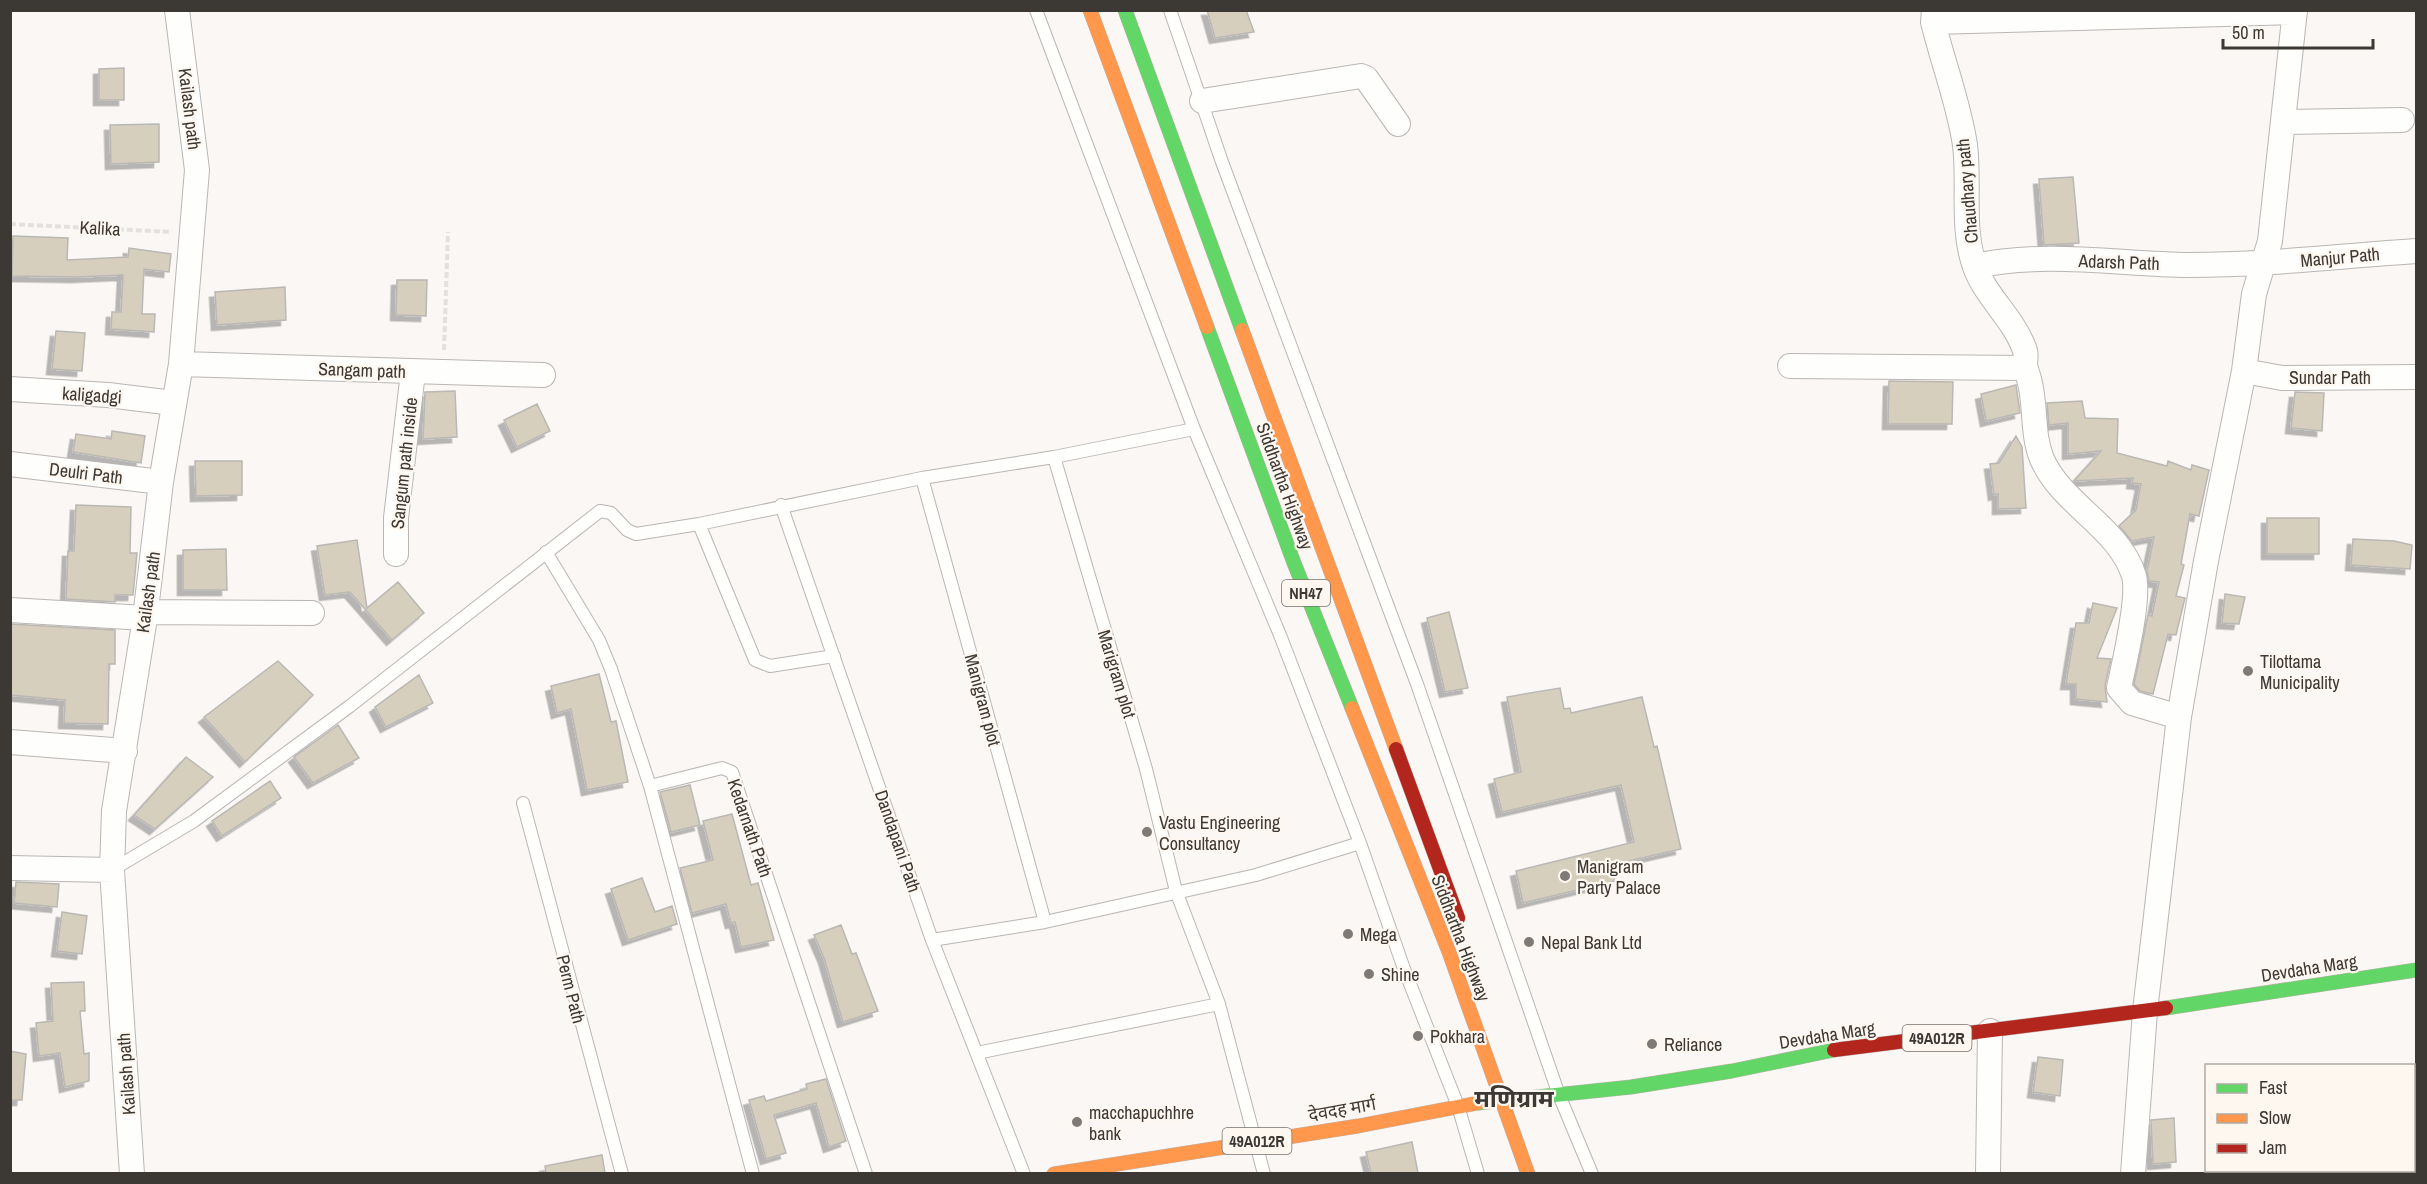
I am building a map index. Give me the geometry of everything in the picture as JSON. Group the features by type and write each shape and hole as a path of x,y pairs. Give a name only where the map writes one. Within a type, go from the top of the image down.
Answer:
{"main road":[{"name":"Siddhartha Highway","path":"1090,10 1294,563 1449,952 1528,1173"},
{"name":"Siddhartha Highway","path":"1125,10 1463,931"},
{"name":"Devdaha Marg","path":"1458,1106 1503,1099 1631,1087 1732,1071 1821,1052 2145,1011 2416,970"},
{"name":"देवदह मार्ग","path":"1054,1173 1114,1169 1254,1141 1358,1126 1458,1106"}],"street":[{"name":"Kailash path","path":"132,1173 112,870 114,811 146,615 161,482 181,364 196,159 177,10"},
{"path":"1934,16 2295,11 2270,241 2254,294 2244,371 2206,561 2179,717 2145,1011 2133,1173"},
{"name":"Chaudhary path","path":"1934,16 1963,137 1965,213 1975,266 1987,292 2007,317 2025,349 2025,368 2030,383 2034,428 2042,459 2057,484 2115,543 2134,577 2132,624 2119,688 2132,703 2179,717"},
{"path":"1202,101 1361,76 1366,78 1398,124"},
{"path":"2283,122 2402,120"},
{"name":"Manjur Path","path":"2263,263 2416,251"},
{"name":"Adarsh Path","path":"1975,266 1993,262 2053,260 2188,265 2263,263"},
{"name":"Sangam path","path":"181,364 543,375"},
{"path":"1790,366 2025,368"},
{"name":"Sundar Path","path":"2244,371 2282,378 2416,377"},
{"name":"Sangum path inside","path":"396,554 396,518 413,372"},
{"name":"kaligadgi","path":"10,389 108,395 173,403"},
{"name":"Deulri Path","path":"10,464 161,482"},
{"path":"10,610 146,615 312,613"},
{"path":"10,742 125,751"},
{"path":"10,868 112,870"},
{"path":"1988,1173 1990,1031"}],"lane":[{"path":"1036,10 1194,429 1280,635 1360,843 1458,1106 1478,1173"},
{"path":"1170,10 1222,162 1417,684 1559,1095 1592,1173"},
{"path":"112,870 194,822 369,692 600,512 611,513 627,530 636,534 699,524 781,505 922,478 1054,457 1194,429"},
{"name":"Marigram plot","path":"1054,457 1146,769 1176,891 1219,1004 1264,1173"},
{"name":"Manigram plot","path":"922,478 1045,922"},
{"name":"Dandapani Path","path":"781,505 932,940 1023,1173"},
{"path":"699,524 755,660 770,666 834,656"},
{"path":"546,552 599,640 650,786 753,1173"},
{"name":"Kedarnath Path","path":"650,786 722,768 732,772 866,1173"},
{"name":"Perm Path","path":"523,803 622,1173"},
{"path":"932,940 1045,922 1176,891 1256,876 1360,843"},
{"path":"977,1053 1219,1004"}],"path":[{"name":"Kalika","path":"10,224 190,233"},
{"path":"443,372 448,232"}],"building":[{"path":"1207,10 1246,10 1254,32 1215,38"},
{"path":"124,68 124,100 99,100 99,69"},
{"path":"159,124 159,162 111,164 110,125"},
{"path":"2073,177 2079,243 2044,245 2039,179"},
{"path":"13,236 68,238 67,260 128,257 129,248 171,254 169,272 144,269 142,314 155,314 154,332 111,329 112,312 121,312 123,275 12,276"},
{"path":"397,280 427,280 426,316 396,315"},
{"path":"285,287 286,320 217,325 215,292"},
{"path":"56,331 85,333 82,371 52,369"},
{"path":"1889,381 1953,382 1952,424 1888,424"},
{"path":"2016,385 2020,413 1986,421 1981,394"},
{"path":"455,391 457,437 423,439 425,392"},
{"path":"2295,392 2324,393 2322,431 2291,428"},
{"path":"2082,401 2085,418 2118,419 2117,453 2167,466 2168,461 2191,470 2192,465 2209,470 2199,516 2190,514 2181,564 2184,565 2176,596 2185,598 2176,635 2168,634 2153,694 2140,691 2134,684 2148,615 2152,616 2159,582 2149,581 2147,571 2154,537 2132,541 2119,526 2136,510 2141,484 2132,483 2133,478 2074,481 2101,451 2068,454 2068,423 2049,425 2047,403"},
{"path":"537,404 550,431 517,447 504,420"},
{"path":"112,431 145,436 141,463 73,452 76,434 111,439"},
{"path":"2016,436 2022,447 2026,508 1998,509 1998,494 1994,495 1990,464 1999,463"},
{"path":"195,461 242,461 242,495 196,496"},
{"path":"76,505 131,507 130,553 137,553 133,595 115,595 115,602 66,599 68,551 74,551"},
{"path":"2267,518 2319,518 2319,554 2267,554"},
{"path":"2353,539 2394,541 2412,545 2410,569 2351,565"},
{"path":"357,540 367,608 398,582 424,613 392,640 350,592 325,595 317,546"},
{"path":"226,549 227,590 183,590 183,550"},
{"path":"2225,594 2245,597 2239,624 2222,623"},
{"path":"2093,603 2117,608 2097,658 2111,659 2105,686 2107,702 2076,699 2076,684 2066,684 2076,623 2089,623"},
{"path":"1449,612 1468,688 1445,692 1427,618"},
{"path":"10,624 115,630 115,664 109,664 108,724 64,723 65,700 10,695"},
{"path":"278,661 313,695 245,762 204,717"},
{"path":"599,674 611,722 616,721 628,782 587,790 571,709 557,713 551,686"},
{"path":"419,675 433,703 386,727 375,707"},
{"path":"1560,688 1564,709 1570,708 1571,713 1642,697 1654,747 1657,746 1681,849 1611,865 1615,881 1523,903 1516,871 1634,842 1621,785 1502,812 1494,779 1521,772 1507,697"},
{"path":"338,725 359,758 313,783 294,757"},
{"path":"186,757 213,777 155,829 134,815"},
{"path":"270,781 281,798 222,836 212,821"},
{"path":"690,785 700,825 671,832 660,792"},
{"path":"732,814 751,885 758,883 774,940 741,947 735,922 731,923 726,904 692,913 680,868 713,860 703,821"},
{"path":"642,878 655,912 672,906 677,924 628,940 611,889"},
{"path":"16,882 59,884 57,907 14,903"},
{"path":"62,912 87,916 82,954 57,951"},
{"path":"841,925 852,954 856,953 878,1011 843,1022 824,958 814,935"},
{"path":"84,982 85,1011 80,1011 84,1054 89,1053 89,1081 65,1087 60,1053 39,1056 36,1023 53,1021 51,983"},
{"path":"10,1051 26,1054 22,1100 10,1100"},
{"path":"2038,1057 2063,1060 2060,1096 2033,1092"},
{"path":"826,1079 846,1141 829,1147 816,1103 774,1115 786,1153 766,1159 749,1100 764,1096 766,1101 807,1089 806,1084"},
{"path":"2174,1118 2176,1162 2153,1164 2151,1120"},
{"path":"1412,1142 1418,1173 1371,1173 1366,1152"},
{"path":"602,1155 605,1173 546,1173 545,1166"}],"traffic: fast":[{"path":"1125,10 1242,330"},
{"path":"1207,327 1294,563 1352,708"},
{"path":"2166,1008 2416,970"},
{"path":"1478,1103 1631,1087 1732,1071 1834,1050"}],"traffic: slow":[{"path":"1090,10 1207,327"},
{"path":"1242,330 1396,749"},
{"path":"1352,708 1449,952 1528,1174"},
{"path":"1054,1174 1358,1126 1478,1103"}],"traffic: jam":[{"path":"1396,749 1458,918"},
{"path":"1834,1050 2166,1008"}],"place":[{"name":"Tilottama Municipality","path":"2248,671"},
{"name":"Vastu Engineering Consultancy","path":"1147,832"},
{"name":"Manigram Party Palace","path":"1565,876"},
{"name":"Mega","path":"1348,934"},
{"name":"Nepal Bank Ltd","path":"1529,942"},
{"name":"Shine","path":"1369,974"},
{"name":"Pokhara","path":"1418,1036"},
{"name":"Reliance","path":"1652,1044"},
{"name":"macchapuchhre bank","path":"1077,1122"}],"district":[{"name":"मणिग्राम","path":"1514,1098"}]}
